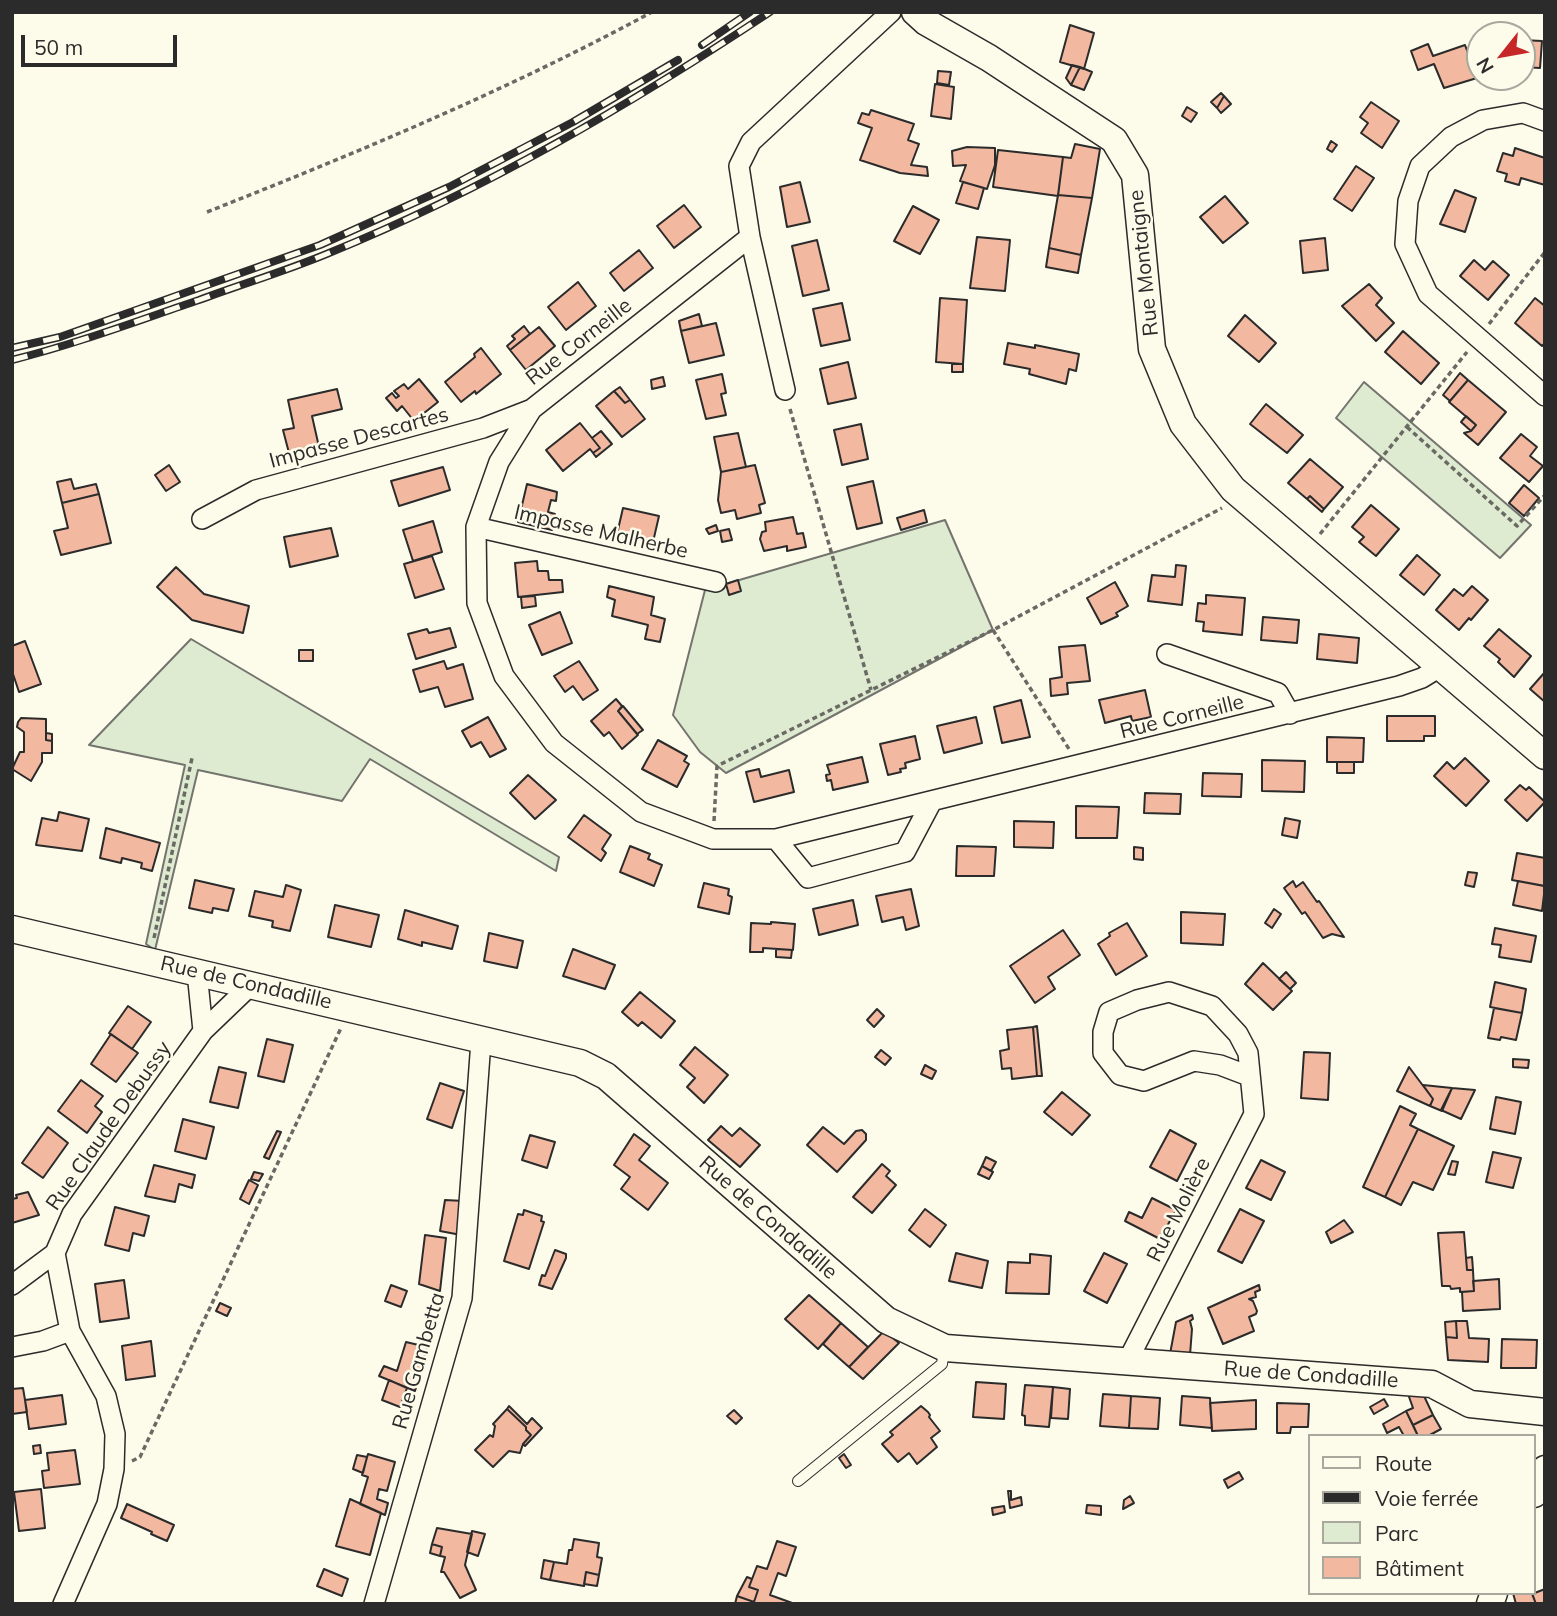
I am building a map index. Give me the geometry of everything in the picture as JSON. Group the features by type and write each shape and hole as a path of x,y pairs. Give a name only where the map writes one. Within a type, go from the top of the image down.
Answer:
{"street":[{"path":"785,390 750,237 739,166 751,142 891,12"},
{"name":"Rue Montaigne","path":"915,12 926,22 989,58 1114,140 1135,175 1152,349 1183,424 1233,489 1545,756"},
{"path":"1545,121 1524,113 1483,120 1451,137 1420,166 1408,201 1405,244 1428,294 1545,396"},
{"name":"Rue Corneille","path":"750,237 532,408 499,462 476,527 477,603 504,676 554,743 640,812 713,839 776,839 1399,686 1422,678 1440,667"},
{"name":"Impasse Descartes","path":"202,519 256,490 483,428 532,408"},
{"name":"Impasse Malherbe","path":"476,527 716,582"},
{"path":"1167,654 1278,693 1290,714"},
{"path":"776,839 808,878 905,852 932,801"},
{"name":"Rue de Condadille","path":"12,929 580,1063 606,1076 886,1320 945,1348 1432,1384 1470,1404 1545,1412"},
{"path":"197,972 202,1031"},
{"name":"Rue Claude Debussy","path":"55,1253 72,1214 202,1031 252,984"},
{"name":"Rue Molière","path":"1127,1362 1254,1114 1248,1053 1238,1034 1212,1006 1169,992 1137,1000 1109,1012 1103,1032 1103,1053 1120,1075 1144,1081 1194,1060 1220,1065 1249,1076"},
{"name":"Rue Gambetta","path":"374,1604 462,1298 481,1041"},
{"path":"12,1285 55,1253 70,1331 106,1396 115,1434 114,1469 107,1504 63,1604"},
{"path":"12,1347 43,1341 70,1331"},
{"path":"1536,1489 1545,1469"}],"lane":[{"path":"798,1481 942,1364 945,1348"}],"path":[{"path":"207,212 368,148 571,56 652,12"},
{"path":"1306,552 1545,252"},
{"path":"785,390 871,690"},
{"path":"1406,427 1517,526 1545,495"},
{"path":"713,839 717,766 993,630 1242,497"},
{"path":"993,630 1079,765"},
{"path":"150,961 192,758"},
{"path":"114,1469 141,1457 350,1008"}],"green space":[{"path":"1364,382 1531,525 1500,558 1336,418"},
{"path":"945,520 993,630 726,773 700,752 673,715 705,590"},
{"path":"191,639 559,857 556,871 370,759 342,801 198,770 155,950 146,944 185,765 89,745"}],"building":[{"path":"1070,25 1094,33 1084,69 1060,62"},
{"path":"1536,41 1542,41 1540,68 1536,68"},
{"path":"1428,44 1433,56 1465,45 1466,81 1444,88 1434,64 1418,70 1411,51"},
{"path":"1072,65 1080,67 1071,85 1066,78"},
{"path":"1080,67 1092,72 1084,90 1071,85"},
{"path":"938,71 951,72 949,85 937,83"},
{"path":"935,84 954,87 951,119 931,116"},
{"path":"1221,93 1224,96 1217,108 1211,102"},
{"path":"1224,96 1231,104 1221,113 1217,108"},
{"path":"1371,102 1399,121 1382,148 1361,133 1368,123 1360,117"},
{"path":"1187,107 1197,113 1191,122 1182,116"},
{"path":"871,110 914,124 908,140 919,144 911,165 927,167 928,176 900,173 860,160 872,128 858,123 862,113 869,115"},
{"path":"1331,141 1337,145 1332,152 1327,149"},
{"path":"1075,144 1100,149 1092,198 1058,195 1063,157 1071,158"},
{"path":"967,147 995,148 995,165 987,189 960,181 966,165 953,166 952,151"},
{"path":"1515,148 1545,158 1545,185 1521,178 1519,185 1505,181 1507,174 1497,171 1503,153 1513,156"},
{"path":"998,150 1063,157 1058,196 993,187"},
{"path":"1356,166 1374,178 1352,211 1334,199"},
{"path":"800,182 810,222 787,227 780,187"},
{"path":"963,182 984,188 978,209 956,203"},
{"path":"1455,190 1476,198 1465,232 1440,224"},
{"path":"1058,195 1092,198 1081,255 1049,248"},
{"path":"1225,196 1248,223 1223,243 1200,217"},
{"path":"684,205 701,227 674,248 657,226"},
{"path":"913,206 939,220 920,254 894,241"},
{"path":"977,237 1010,240 1005,291 970,288"},
{"path":"1325,238 1328,270 1303,273 1300,241"},
{"path":"817,240 829,290 803,296 792,246"},
{"path":"1049,248 1081,255 1078,273 1046,267"},
{"path":"639,250 653,268 624,291 610,273"},
{"path":"1474,260 1485,270 1493,261 1509,275 1488,300 1460,276"},
{"path":"578,282 596,306 566,330 548,307"},
{"path":"1369,284 1382,298 1376,305 1394,323 1376,341 1342,306"},
{"path":"940,298 967,300 963,364 936,362"},
{"path":"1535,298 1545,306 1545,343 1542,346 1515,323"},
{"path":"842,303 850,340 821,346 813,309"},
{"path":"699,314 702,326 681,331 679,321"},
{"path":"1245,315 1276,343 1259,362 1228,336"},
{"path":"716,323 724,355 689,363 681,331"},
{"path":"524,326 530,334 510,350 507,346 515,339 512,336"},
{"path":"539,327 555,346 526,370 510,350"},
{"path":"1403,331 1439,363 1421,384 1385,352"},
{"path":"1008,343 1035,348 1035,345 1079,354 1076,371 1069,369 1066,384 1029,374 1030,369 1004,364"},
{"path":"481,348 501,374 461,402 445,382 475,357 474,354"},
{"path":"848,362 856,398 828,404 820,369"},
{"path":"952,364 963,364 963,372 952,372"},
{"path":"1460,373 1468,380 1450,401 1443,395"},
{"path":"722,374 726,393 721,394 726,415 706,419 696,380"},
{"path":"663,377 665,386 652,389 651,380"},
{"path":"419,379 438,402 414,421 402,406 397,411 386,398 392,393 396,398 399,396 394,391 404,384 408,389"},
{"path":"1468,380 1506,412 1478,445 1464,433 1471,431 1476,425 1449,402"},
{"path":"620,387 630,400 625,403 614,391"},
{"path":"337,389 342,409 312,416 319,447 289,453 283,430 294,428 288,400"},
{"path":"614,391 625,403 630,400 645,419 622,437 596,406"},
{"path":"1266,404 1303,435 1287,453 1250,424"},
{"path":"1466,416 1476,425 1471,431 1461,422"},
{"path":"580,423 600,448 593,453 590,449 563,471 546,450"},
{"path":"861,424 868,459 842,465 834,430"},
{"path":"601,431 612,444 596,457 593,453 600,448 592,438"},
{"path":"738,433 746,467 721,472 714,437"},
{"path":"1521,434 1537,447 1530,456 1543,466 1529,482 1500,458"},
{"path":"1310,459 1343,487 1324,509 1310,496 1307,499 1288,483"},
{"path":"169,465 180,482 166,491 155,475"},
{"path":"755,465 765,503 759,505 761,513 737,519 735,510 721,513 718,500 721,472"},
{"path":"443,467 450,490 399,506 391,481"},
{"path":"71,479 74,489 96,484 99,494 62,503 57,482"},
{"path":"873,481 882,523 857,529 847,487"},
{"path":"527,484 557,492 556,501 551,500 548,512 555,514 552,530 518,522"},
{"path":"1524,485 1539,498 1524,516 1509,503"},
{"path":"99,494 111,543 61,555 54,531 68,528 62,503"},
{"path":"1310,496 1324,509 1322,512 1307,499"},
{"path":"1371,505 1399,529 1376,556 1359,542 1364,537 1352,527"},
{"path":"623,508 659,516 653,542 617,534"},
{"path":"924,510 927,522 901,530 897,518"},
{"path":"793,517 797,534 803,533 806,547 787,551 787,546 764,551 760,539 762,532 766,531 765,522"},
{"path":"433,521 442,552 413,561 403,530"},
{"path":"716,525 718,531 709,534 706,529"},
{"path":"331,528 338,556 290,567 284,537"},
{"path":"729,529 732,540 722,542 720,531"},
{"path":"1417,555 1440,575 1424,595 1400,575"},
{"path":"432,556 444,589 415,598 404,564"},
{"path":"537,561 538,571 548,571 549,580 562,580 563,592 518,597 515,563"},
{"path":"1176,565 1186,566 1182,605 1148,601 1152,575 1175,577"},
{"path":"176,567 204,594 249,606 243,633 192,620 157,587"},
{"path":"738,580 741,591 729,595 726,584"},
{"path":"1115,582 1128,606 1116,613 1118,616 1101,624 1087,598"},
{"path":"609,586 654,597 651,615 665,619 660,642 645,639 648,625 612,616 615,600 607,597"},
{"path":"1472,586 1488,600 1459,630 1436,610 1454,589 1463,596"},
{"path":"1206,595 1245,598 1242,635 1203,631 1204,622 1196,621 1198,603 1206,604"},
{"path":"535,596 536,606 522,608 521,597"},
{"path":"560,612 572,643 542,655 529,625"},
{"path":"1263,617 1299,620 1297,643 1261,640"},
{"path":"450,628 456,647 416,659 408,634 427,629 429,633"},
{"path":"1499,629 1531,656 1514,677 1498,662 1500,659 1484,646"},
{"path":"1319,634 1359,638 1357,663 1317,659"},
{"path":"25,641 41,684 19,692 12,671 12,646"},
{"path":"1085,645 1090,681 1067,683 1068,694 1051,696 1050,679 1062,677 1059,647"},
{"path":"299,650 313,650 313,661 299,661"},
{"path":"444,661 447,669 463,664 473,699 445,707 438,687 420,692 413,670"},
{"path":"579,661 598,690 583,700 573,686 565,692 554,676"},
{"path":"1545,672 1545,702 1530,689"},
{"path":"1145,690 1151,717 1132,721 1131,716 1105,723 1099,700"},
{"path":"616,699 622,706 618,711 638,735 622,749 609,732 604,736 591,721"},
{"path":"1021,700 1030,737 1002,743 994,707"},
{"path":"623,706 643,730 637,734 618,711"},
{"path":"1387,716 1435,716 1435,736 1424,736 1424,741 1387,741"},
{"path":"488,717 506,749 490,757 481,742 471,747 462,731"},
{"path":"976,717 982,743 944,753 937,726"},
{"path":"21,718 46,719 46,740 52,741 52,753 42,753 42,762 31,781 12,769 20,752 24,752 24,732 17,727"},
{"path":"46,733 52,734 52,741 46,740"},
{"path":"915,736 920,759 905,763 906,768 900,769 901,772 888,775 880,744"},
{"path":"1327,737 1364,738 1363,762 1327,762"},
{"path":"658,740 687,756 684,761 689,764 677,787 642,769"},
{"path":"862,757 868,782 833,790 831,780 827,781 826,775 830,774 827,765"},
{"path":"1465,758 1489,781 1466,806 1434,776 1447,762 1454,769"},
{"path":"1262,760 1305,761 1304,792 1262,791"},
{"path":"1337,762 1354,762 1354,773 1337,773"},
{"path":"759,769 761,777 789,770 794,792 754,802 746,772"},
{"path":"1203,773 1242,774 1241,797 1202,796"},
{"path":"528,775 556,800 535,819 510,793"},
{"path":"1520,785 1526,790 1529,787 1545,802 1527,821 1505,800"},
{"path":"1145,793 1181,794 1180,814 1144,813"},
{"path":"1076,806 1119,807 1117,838 1076,838"},
{"path":"59,812 89,819 82,851 36,845 42,818 57,821"},
{"path":"584,815 611,835 602,849 606,853 601,861 568,837"},
{"path":"1285,818 1300,821 1297,838 1282,835"},
{"path":"1014,821 1054,822 1053,848 1014,847"},
{"path":"106,828 160,843 152,871 141,868 142,863 122,858 121,863 100,858"},
{"path":"630,846 650,854 648,859 662,865 654,886 620,872"},
{"path":"957,846 996,847 994,876 956,876"},
{"path":"1134,847 1143,848 1143,860 1134,859"},
{"path":"1517,853 1545,858 1544,886 1512,880"},
{"path":"1468,872 1477,873 1474,887 1465,885"},
{"path":"195,880 234,889 228,911 213,908 212,913 189,908"},
{"path":"1293,881 1296,887 1303,882 1344,937 1332,934 1323,938 1284,888"},
{"path":"1518,881 1545,886 1542,911 1513,905"},
{"path":"704,883 729,889 728,895 732,897 729,914 698,907"},
{"path":"286,885 301,890 290,931 272,927 273,921 249,916 255,891 283,897"},
{"path":"911,889 919,926 906,930 903,917 882,922 876,896"},
{"path":"853,900 858,925 819,935 813,909"},
{"path":"335,905 379,915 371,947 328,937"},
{"path":"1274,909 1281,914 1272,928 1265,923"},
{"path":"405,910 458,926 452,949 422,942 422,946 398,939"},
{"path":"1181,912 1225,914 1223,945 1181,943"},
{"path":"751,923 795,924 793,950 763,948 763,952 750,952"},
{"path":"1127,923 1147,956 1116,975 1098,944 1110,936 1109,933"},
{"path":"1495,928 1536,936 1531,962 1499,957 1501,945 1492,944"},
{"path":"1063,930 1080,955 1048,977 1055,989 1035,1003 1010,966"},
{"path":"489,933 523,941 517,968 484,961"},
{"path":"573,949 615,965 605,989 563,976"},
{"path":"776,949 792,950 791,958 776,957"},
{"path":"1263,963 1292,991 1273,1010 1245,984"},
{"path":"1286,972 1296,983 1290,989 1279,979"},
{"path":"1495,982 1526,989 1522,1013 1490,1007"},
{"path":"640,992 675,1021 661,1038 642,1022 638,1026 622,1012"},
{"path":"128,1006 151,1022 132,1049 109,1033"},
{"path":"1494,1008 1522,1013 1516,1040 1488,1038"},
{"path":"877,1009 884,1016 874,1027 867,1020"},
{"path":"1037,1026 1042,1076 1037,1076 1033,1027"},
{"path":"1033,1027 1037,1076 1012,1079 1011,1068 1002,1069 1000,1051 1009,1049 1007,1030"},
{"path":"111,1034 138,1053 116,1082 91,1064"},
{"path":"267,1039 293,1045 284,1082 258,1076"},
{"path":"695,1047 728,1075 704,1103 687,1087 695,1078 680,1065"},
{"path":"881,1050 891,1058 885,1065 875,1057"},
{"path":"1304,1052 1330,1053 1328,1100 1301,1098"},
{"path":"1513,1059 1529,1060 1528,1068 1513,1067"},
{"path":"925,1065 936,1071 932,1079 921,1074"},
{"path":"219,1067 246,1073 238,1108 210,1102"},
{"path":"1409,1067 1433,1099 1430,1106 1397,1091"},
{"path":"81,1080 103,1096 95,1106 102,1112 87,1133 58,1111"},
{"path":"440,1083 464,1091 452,1128 427,1119"},
{"path":"1423,1085 1452,1088 1442,1111 1430,1106 1433,1099"},
{"path":"1452,1088 1475,1090 1461,1119 1441,1110"},
{"path":"1062,1092 1090,1115 1072,1135 1044,1112"},
{"path":"1496,1097 1521,1102 1515,1134 1490,1129"},
{"path":"1400,1106 1416,1114 1410,1125 1418,1129 1385,1197 1363,1187"},
{"path":"183,1119 214,1127 206,1159 175,1151"},
{"path":"721,1126 732,1136 740,1128 760,1145 740,1167 708,1140"},
{"path":"48,1127 68,1143 43,1178 22,1163"},
{"path":"823,1127 844,1144 856,1131 862,1130 866,1134 866,1140 837,1172 807,1145"},
{"path":"1418,1129 1454,1146 1433,1190 1413,1182 1401,1205 1385,1197"},
{"path":"1170,1130 1196,1144 1177,1181 1150,1167"},
{"path":"277,1131 281,1132 269,1159 264,1157"},
{"path":"634,1134 650,1146 639,1160 668,1183 648,1210 621,1189 630,1177 614,1165"},
{"path":"530,1135 555,1142 547,1168 522,1160"},
{"path":"1493,1152 1521,1158 1513,1188 1486,1182"},
{"path":"986,1157 996,1162 991,1171 982,1166"},
{"path":"1261,1160 1285,1172 1271,1200 1246,1188"},
{"path":"1452,1161 1458,1162 1455,1175 1448,1174"},
{"path":"882,1164 890,1171 886,1176 896,1185 872,1213 853,1197"},
{"path":"154,1165 195,1175 192,1188 179,1184 175,1202 145,1196"},
{"path":"982,1166 993,1172 989,1179 978,1174"},
{"path":"254,1172 263,1174 259,1181 251,1179"},
{"path":"249,1180 258,1185 249,1204 240,1199"},
{"path":"28,1192 39,1215 12,1223 12,1199"},
{"path":"1152,1198 1176,1210 1160,1239 1125,1221 1129,1212 1142,1218"},
{"path":"445,1200 464,1201 461,1235 440,1231"},
{"path":"115,1207 149,1216 144,1236 133,1233 129,1251 105,1245"},
{"path":"925,1209 946,1225 930,1247 909,1230"},
{"path":"1240,1209 1264,1221 1242,1263 1218,1251"},
{"path":"524,1210 542,1216 541,1221 544,1222 529,1269 504,1261 518,1214 523,1215"},
{"path":"1344,1220 1353,1232 1331,1243 1326,1232"},
{"path":"1464,1232 1467,1270 1473,1270 1474,1291 1460,1292 1460,1288 1442,1286 1438,1233"},
{"path":"425,1235 446,1238 440,1291 419,1284"},
{"path":"555,1250 566,1254 566,1258 552,1289 539,1285"},
{"path":"956,1253 988,1261 982,1288 949,1281"},
{"path":"1104,1253 1127,1264 1107,1303 1084,1291"},
{"path":"1030,1254 1051,1256 1049,1294 1006,1293 1008,1262 1030,1263"},
{"path":"1472,1257 1473,1270 1467,1270 1466,1258"},
{"path":"1499,1279 1500,1309 1463,1311 1462,1292 1474,1291 1473,1281"},
{"path":"124,1280 129,1318 100,1322 95,1284"},
{"path":"391,1285 407,1291 401,1307 385,1301"},
{"path":"1259,1285 1260,1290 1255,1292 1256,1297 1249,1299 1253,1301 1257,1311 1249,1317 1254,1331 1223,1344 1208,1308"},
{"path":"809,1295 841,1323 818,1349 785,1319"},
{"path":"220,1303 231,1308 227,1316 216,1311"},
{"path":"1192,1315 1190,1355 1170,1354 1176,1322"},
{"path":"1456,1321 1467,1321 1469,1338 1489,1339 1488,1362 1448,1360 1446,1337 1457,1338"},
{"path":"1456,1321 1457,1338 1446,1337 1445,1322"},
{"path":"841,1323 868,1347 849,1367 823,1344"},
{"path":"884,1331 899,1343 863,1379 849,1367"},
{"path":"1502,1339 1537,1340 1536,1368 1501,1368"},
{"path":"151,1341 155,1376 126,1380 122,1346"},
{"path":"406,1342 427,1347 415,1391 379,1376 384,1366 397,1371"},
{"path":"389,1380 407,1388 400,1407 382,1400"},
{"path":"976,1382 1006,1384 1004,1419 973,1417"},
{"path":"1025,1385 1053,1387 1049,1427 1025,1425 1025,1416 1022,1415"},
{"path":"1053,1387 1070,1389 1068,1419 1051,1418"},
{"path":"23,1388 27,1412 12,1414 12,1389"},
{"path":"1103,1394 1131,1396 1129,1428 1100,1426"},
{"path":"1408,1394 1424,1396 1433,1415 1413,1425 1406,1411 1413,1408"},
{"path":"62,1395 66,1424 29,1429 25,1400"},
{"path":"1131,1396 1160,1398 1158,1429 1129,1428"},
{"path":"1182,1396 1210,1398 1212,1428 1180,1425"},
{"path":"1384,1399 1388,1406 1374,1414 1370,1407"},
{"path":"1256,1400 1256,1429 1212,1431 1210,1403"},
{"path":"1277,1403 1309,1404 1308,1427 1291,1427 1290,1433 1277,1433"},
{"path":"509,1406 527,1424 532,1418 542,1428 525,1446 523,1444 531,1435 507,1409"},
{"path":"921,1406 940,1431 931,1438 937,1447 917,1464 909,1453 898,1462 882,1444 893,1435 890,1432"},
{"path":"507,1409 531,1435 523,1444 520,1453 509,1451 493,1467 475,1450 490,1435 493,1437 493,1424"},
{"path":"734,1410 742,1418 736,1424 727,1416"},
{"path":"1406,1411 1417,1434 1403,1434 1399,1427 1387,1433 1383,1424"},
{"path":"1433,1415 1441,1429 1432,1434 1417,1434 1413,1425"},
{"path":"40,1445 41,1453 34,1454 33,1446"},
{"path":"75,1450 80,1484 44,1488 42,1471 49,1470 47,1453"},
{"path":"368,1454 395,1462 387,1491 379,1489 377,1499 388,1503 385,1515 360,1504 368,1477 362,1475"},
{"path":"844,1454 851,1465 846,1468 839,1458"},
{"path":"357,1455 367,1457 363,1473 353,1469"},
{"path":"1239,1472 1243,1479 1228,1488 1224,1480"},
{"path":"41,1489 45,1528 19,1531 14,1492"},
{"path":"1008,1491 1011,1491 1011,1500 1021,1497 1022,1505 1010,1508"},
{"path":"1130,1496 1134,1503 1123,1509 1124,1500"},
{"path":"350,1499 381,1513 370,1555 336,1546"},
{"path":"127,1504 174,1525 167,1541 121,1518"},
{"path":"1087,1505 1101,1506 1101,1515 1086,1513"},
{"path":"1004,1506 1005,1512 993,1515 992,1508"},
{"path":"437,1528 472,1534 465,1565 476,1590 460,1598 444,1572 441,1572 445,1557 440,1556 442,1547 432,1544"},
{"path":"472,1531 485,1534 478,1556 467,1552"},
{"path":"574,1539 599,1543 597,1557 602,1558 599,1575 586,1572 584,1586 550,1580 554,1562 567,1564"},
{"path":"777,1541 796,1547 786,1576 778,1573 770,1595 795,1604 735,1604 737,1596 754,1602 758,1590 749,1587 757,1566 767,1569"},
{"path":"432,1544 442,1547 440,1556 430,1553"},
{"path":"544,1560 554,1562 550,1580 541,1578"},
{"path":"324,1569 348,1579 342,1596 317,1586"},
{"path":"586,1572 599,1575 597,1586 584,1584"},
{"path":"747,1577 752,1579 749,1587 758,1590 754,1602 737,1596"},
{"path":"1545,1589 1545,1604 1536,1604 1532,1595"},
{"path":"1514,1595 1533,1595 1536,1604 1516,1604"}],"railway":[{"path":"702,45 750,12"},
{"path":"12,360 106,332 280,272 444,202 610,113 770,12"},
{"path":"12,348 60,337 320,245 449,187 573,122 678,60"}]}
